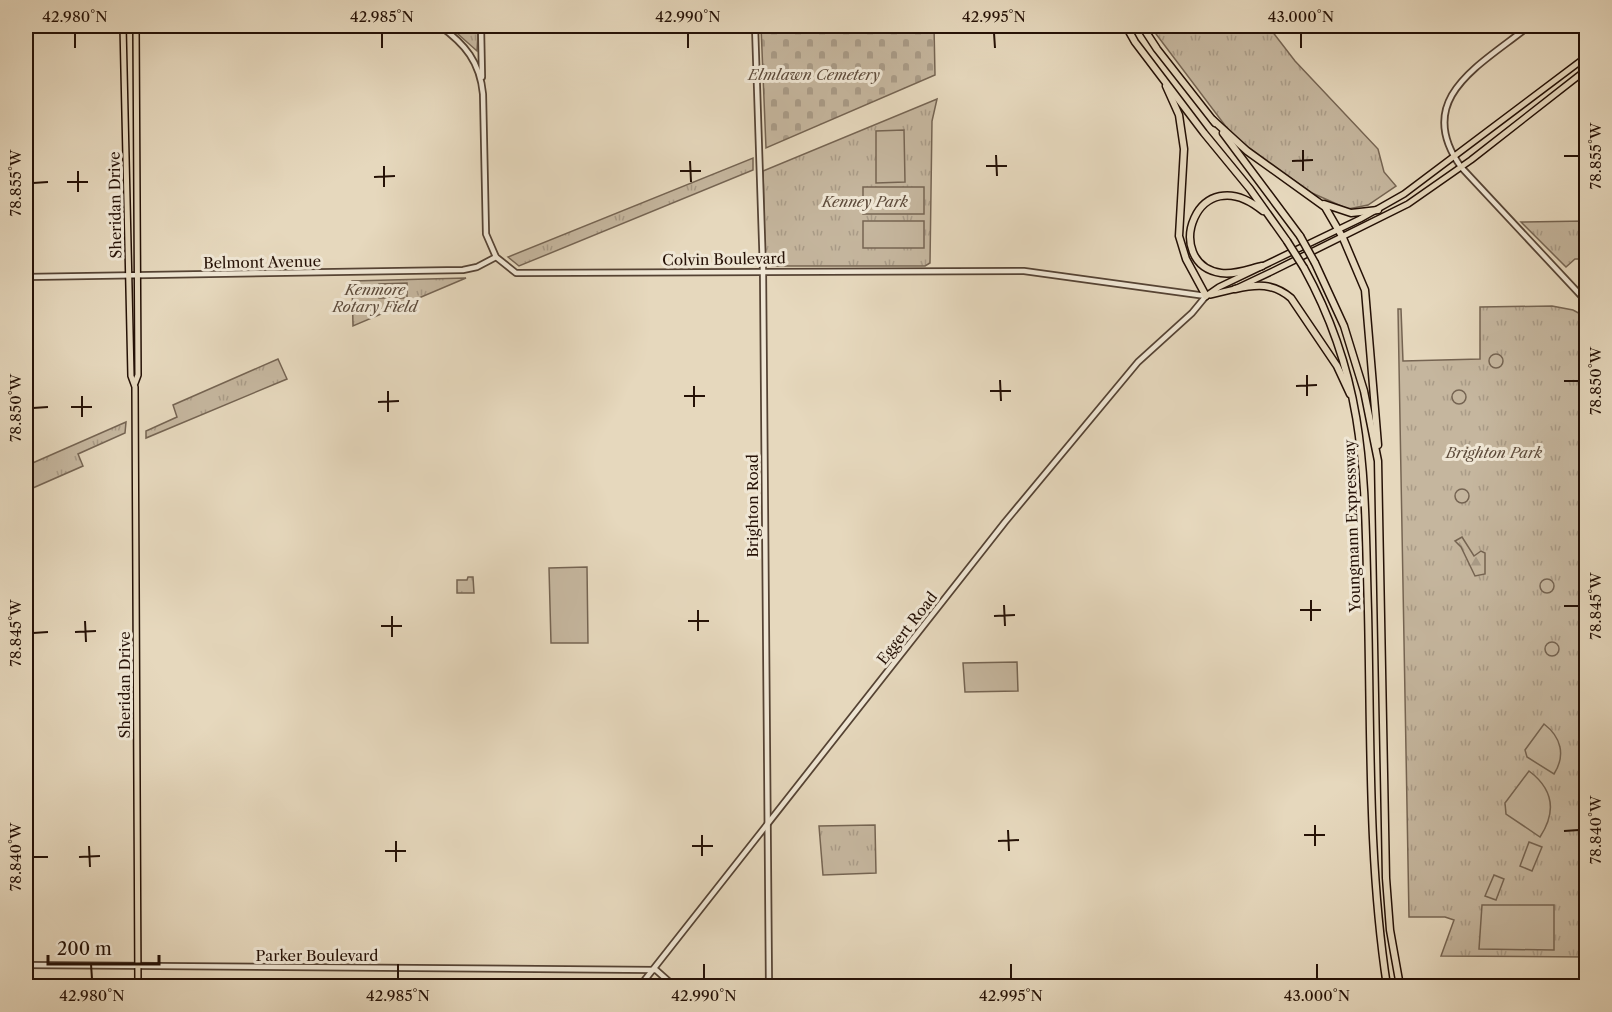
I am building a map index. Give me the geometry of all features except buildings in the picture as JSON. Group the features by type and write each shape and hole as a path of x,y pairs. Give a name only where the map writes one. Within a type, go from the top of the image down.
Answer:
{"highway":[{"name":"Youngmann Expressway","path":"1126,26 1274,222 1304,268 1332,326 1347,367 1357,411 1364,472 1374,885 1387,987"},
{"name":"Youngmann Expressway","path":"1143,26 1157,49 1300,236 1344,326 1364,391 1378,460 1386,878 1390,930 1400,987"},
{"path":"1159,72 1179,115 1182,132 1184,149 1179,236 1186,259 1206,296"},
{"path":"1213,120 1247,151 1316,199 1342,212 1378,210"},
{"path":"1262,266 1225,273 1209,268 1198,260 1192,248 1190,226 1194,215 1204,203 1231,194 1248,200 1274,222"},
{"path":"1316,199 1329,212 1364,283 1368,308 1378,460"},
{"path":"1234,289 1256,285 1269,286 1291,298 1337,366 1357,411"}],"main road":[{"name":"Sheridan Drive","path":"123,26 131,376 135,383"},
{"name":"Sheridan Drive","path":"136,26 139,277 138,375 135,383 138,987"},
{"path":"1206,296 1219,287 1378,210 1454,158 1587,57"},
{"path":"1206,296 1234,289 1343,238 1408,204 1461,167 1587,70"},
{"path":"126,147 138,147"}],"street":[{"path":"440,26 461,41 472,55 482,86"},
{"path":"481,26 485,228 496,257"},
{"name":"Brighton Road","path":"755,26 763,270 769,987"},
{"path":"1529,26 1463,81 1448,98 1442,123 1445,141 1461,167 1587,301"},
{"path":"472,55 482,50"},
{"name":"Colvin Boulevard","path":"496,257 510,269 525,275 763,270 1024,271 1206,296"},
{"name":"Belmont Avenue","path":"26,277 139,277 463,270 477,267 496,257"},
{"name":"Eggert Road","path":"640,987 656,970 1005,522 1151,348 1192,313 1206,296"},
{"name":"Parker Boulevard","path":"26,965 656,970"},
{"path":"656,970 674,987"}],"green space":[{"path":"449,26 475,26 478,34 477,51"},
{"name":"Elmlawn Cemetery","path":"761,26 934,26 935,75 766,148"},
{"path":"1150,26 1268,26 1295,61 1378,149 1384,172 1396,186 1368,205 1348,209 1312,193 1233,136"},
{"name":"Kenney Park","path":"937,99 932,121 930,263 925,266 772,266 765,259 763,171"},
{"path":"904,130 905,182 876,183 876,131"},
{"path":"753,158 753,170 519,266 508,257"},
{"path":"863,187 924,187 924,214 863,214"},
{"path":"863,221 924,221 924,248 863,248"},
{"path":"1586,221 1586,259 1575,259 1566,267 1521,222"},
{"name":"Kenmore Rotary Field","path":"466,278 353,326 352,281"},
{"path":"407,283 407,298 379,298 379,284"},
{"name":"Brighton Park","path":"1552,306 1573,310 1586,317 1586,957 1441,956 1454,920 1445,917 1409,917 1398,309 1401,309 1403,361 1480,359 1480,307"},
{"path":"1496,354 1501,356 1503,361 1501,366 1496,368 1491,366 1489,361 1491,356"},
{"path":"278,359 287,379 146,438 146,431 177,417 173,405"},
{"path":"1459,390 1464,392 1466,397 1464,402 1459,404 1454,402 1452,397 1454,392"},
{"path":"126,422 125,433 78,454 83,466 26,491 26,462 28,465"},
{"path":"1462,489 1467,491 1469,496 1467,501 1462,503 1457,501 1455,496 1457,491"},
{"path":"1462,537 1474,556 1481,551 1485,553 1485,574 1475,576 1461,547 1455,541"},
{"path":"587,567 588,643 551,643 549,568"},
{"path":"468,577 473,577 474,593 457,593 457,580 467,580"},
{"path":"1547,579 1552,581 1554,586 1552,591 1547,593 1542,591 1540,586 1542,581"},
{"path":"1552,642 1557,644 1559,649 1557,654 1552,656 1547,654 1545,649 1547,644"},
{"path":"1017,662 1018,691 965,692 963,663"},
{"path":"1544,724 1550,729 1560,747 1560,760 1554,774 1527,757 1525,750"},
{"path":"1529,771 1543,785 1550,801 1549,818 1540,837 1506,814 1505,803"},
{"path":"875,825 876,873 823,875 819,826"},
{"path":"1529,842 1542,847 1532,871 1520,866"},
{"path":"1494,875 1504,879 1496,900 1485,896"},
{"path":"1482,905 1554,905 1554,950 1479,949"}]}
